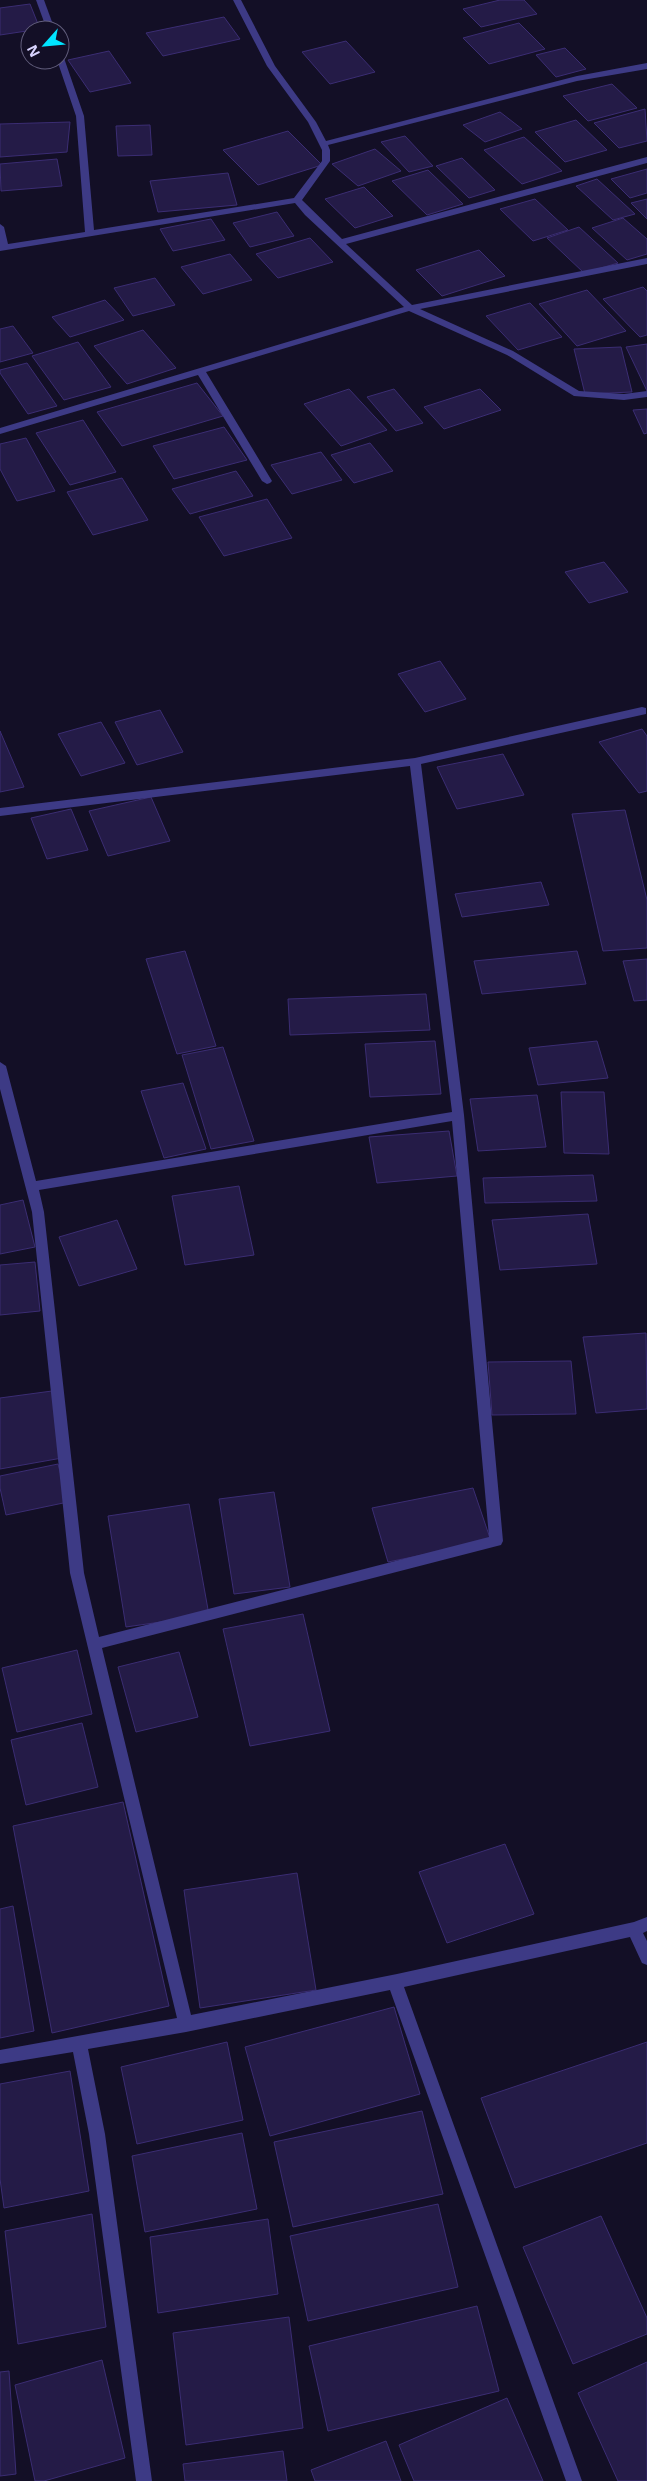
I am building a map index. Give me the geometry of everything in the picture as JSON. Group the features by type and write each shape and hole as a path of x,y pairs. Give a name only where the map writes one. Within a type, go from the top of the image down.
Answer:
{"street":[{"path":"40,0 47,20"},
{"path":"0,227 2,248 297,200 326,162 326,150 312,122 271,66 237,0"},
{"path":"323,144 578,79 647,66"},
{"path":"64,70 80,116 90,233"},
{"path":"342,242 647,160"},
{"path":"297,200 308,213 342,242 410,308 510,353 577,394 624,397 647,394"},
{"path":"0,431 410,308 647,262"},
{"path":"201,371 267,481"},
{"path":"0,812 415,762 642,711"},
{"path":"95,1644 496,1542 458,1115 415,762"},
{"path":"0,1066 38,1212 77,1573 186,2025"},
{"path":"31,1187 458,1115"},
{"path":"0,2057 186,2025 395,1982 640,1927 647,1958"},
{"path":"395,1982 574,2481"},
{"path":"79,2044 97,2134 144,2481"}],"building":[{"path":"500,0 524,0 537,14 481,27 463,9"},
{"path":"30,4 36,20 20,20 20,32 0,35 0,8"},
{"path":"224,17 240,39 163,56 146,33"},
{"path":"519,23 545,49 489,64 463,38"},
{"path":"346,41 375,72 330,84 302,52"},
{"path":"565,48 586,69 556,77 536,55"},
{"path":"109,51 131,83 90,92 70,63 70,60"},
{"path":"612,84 637,108 588,121 563,96"},
{"path":"645,109 647,141 619,148 594,123"},
{"path":"500,112 522,129 485,142 463,125"},
{"path":"576,120 607,150 565,162 535,132"},
{"path":"70,122 67,152 0,157 0,124"},
{"path":"150,125 152,155 118,156 116,126"},
{"path":"288,131 322,165 258,185 223,150"},
{"path":"405,136 433,166 409,172 381,142"},
{"path":"524,137 562,171 522,184 484,150"},
{"path":"375,149 401,171 358,186 332,164"},
{"path":"462,158 495,190 469,198 436,166"},
{"path":"57,159 62,186 1,191 0,164"},
{"path":"647,169 647,193 630,198 611,179"},
{"path":"428,170 463,204 427,215 392,181"},
{"path":"228,173 237,205 158,212 150,181"},
{"path":"597,179 635,214 613,220 576,186"},
{"path":"364,187 393,216 355,228 325,199"},
{"path":"535,199 568,230 533,241 500,209"},
{"path":"647,199 647,219 631,203"},
{"path":"277,212 294,236 250,247 233,223"},
{"path":"623,218 647,239 647,254 627,260 592,228"},
{"path":"211,219 225,240 173,251 160,229"},
{"path":"579,227 618,263 584,273 547,238"},
{"path":"310,238 333,262 278,278 256,254"},
{"path":"479,250 505,276 442,296 416,270"},
{"path":"230,254 252,280 203,294 181,267"},
{"path":"155,278 175,305 133,316 114,288"},
{"path":"643,287 647,291 647,335 640,337 603,299"},
{"path":"587,290 626,331 577,346 539,304"},
{"path":"105,300 124,320 70,337 52,317"},
{"path":"530,303 562,337 518,350 486,316"},
{"path":"13,326 33,353 0,362 0,329"},
{"path":"143,330 176,368 127,384 94,346"},
{"path":"78,342 111,387 64,400 32,356"},
{"path":"647,344 647,391 626,347"},
{"path":"621,347 632,392 585,394 574,349"},
{"path":"27,363 57,406 28,414 0,373 0,370"},
{"path":"197,383 223,416 122,446 97,412"},
{"path":"349,389 387,430 341,446 304,404"},
{"path":"394,389 423,423 396,431 367,397"},
{"path":"480,389 501,410 444,429 424,407"},
{"path":"647,409 647,433 644,434 633,410"},
{"path":"83,420 116,472 70,485 36,433"},
{"path":"224,427 247,460 174,479 153,446"},
{"path":"26,438 55,491 17,501 0,469 0,444"},
{"path":"370,443 393,471 354,483 331,455"},
{"path":"321,452 342,480 292,494 271,465"},
{"path":"236,471 253,496 190,514 172,489"},
{"path":"122,478 148,520 93,535 67,492"},
{"path":"267,499 292,538 224,556 199,517"},
{"path":"604,562 628,592 589,603 565,572"},
{"path":"440,661 466,699 425,712 398,674"},
{"path":"160,710 183,752 137,765 115,722"},
{"path":"101,722 125,763 81,776 58,734"},
{"path":"642,729 647,736 647,791 639,793 599,742"},
{"path":"0,731 24,787 0,792"},
{"path":"503,754 524,795 457,809 437,767"},
{"path":"151,797 170,841 108,856 89,811"},
{"path":"71,809 88,850 47,859 31,818"},
{"path":"625,810 647,900 647,948 603,951 572,814"},
{"path":"541,882 549,905 462,917 455,894"},
{"path":"185,951 216,1046 177,1054 146,959"},
{"path":"577,951 586,984 482,994 474,961"},
{"path":"647,959 647,1000 634,1001 623,961"},
{"path":"426,994 430,1030 290,1035 288,999"},
{"path":"435,1041 441,1094 370,1097 365,1044"},
{"path":"597,1041 608,1078 538,1085 529,1048"},
{"path":"223,1047 254,1141 211,1149 182,1055"},
{"path":"183,1083 206,1149 164,1158 141,1091"},
{"path":"561,1092 604,1092 609,1154 564,1153"},
{"path":"537,1095 546,1147 478,1151 470,1099"},
{"path":"449,1131 457,1176 377,1183 369,1137"},
{"path":"593,1175 597,1201 485,1203 483,1178"},
{"path":"239,1186 254,1255 185,1265 172,1196"},
{"path":"23,1200 35,1247 0,1254 0,1205"},
{"path":"588,1214 597,1264 500,1270 492,1220"},
{"path":"117,1220 137,1269 79,1286 59,1237"},
{"path":"35,1262 40,1311 0,1315 0,1265"},
{"path":"646,1333 647,1409 596,1413 583,1337"},
{"path":"571,1361 576,1414 492,1415 488,1362"},
{"path":"52,1391 62,1458 0,1469 0,1398"},
{"path":"58,1464 68,1502 6,1515 0,1488 0,1476"},
{"path":"473,1488 491,1541 388,1562 372,1508"},
{"path":"274,1492 290,1587 234,1594 219,1499"},
{"path":"189,1504 209,1615 126,1627 108,1516"},
{"path":"303,1614 330,1731 250,1746 223,1629"},
{"path":"77,1650 92,1714 17,1732 2,1668"},
{"path":"179,1652 198,1717 136,1732 118,1667"},
{"path":"82,1723 98,1787 26,1805 11,1740"},
{"path":"123,1802 169,2006 52,2033 13,1826"},
{"path":"505,1844 534,1914 447,1943 419,1872"},
{"path":"297,1873 316,1990 200,2008 184,1890"},
{"path":"13,1906 34,2031 0,2038 0,1909"},
{"path":"394,2007 420,2094 270,2136 245,2047"},
{"path":"227,2042 243,2120 137,2144 121,2067"},
{"path":"647,2042 647,2143 515,2188 481,2098"},
{"path":"70,2071 89,2191 4,2208 0,2179 0,2084"},
{"path":"422,2111 443,2194 293,2227 274,2142"},
{"path":"242,2133 257,2209 145,2232 132,2156"},
{"path":"438,2204 458,2287 308,2321 290,2236"},
{"path":"92,2214 106,2327 18,2344 5,2231"},
{"path":"601,2216 647,2318 647,2334 573,2364 523,2247"},
{"path":"268,2219 278,2294 158,2313 150,2237"},
{"path":"477,2306 499,2391 328,2431 309,2346"},
{"path":"289,2317 303,2428 186,2445 173,2333"},
{"path":"102,2360 125,2458 44,2481 35,2481 15,2385"},
{"path":"647,2362 647,2481 618,2481 578,2393"},
{"path":"9,2371 16,2474 0,2476 0,2372"},
{"path":"507,2398 543,2481 414,2481 399,2445"},
{"path":"386,2441 401,2481 315,2481 311,2470"},
{"path":"283,2451 287,2481 185,2481 183,2464"}]}
